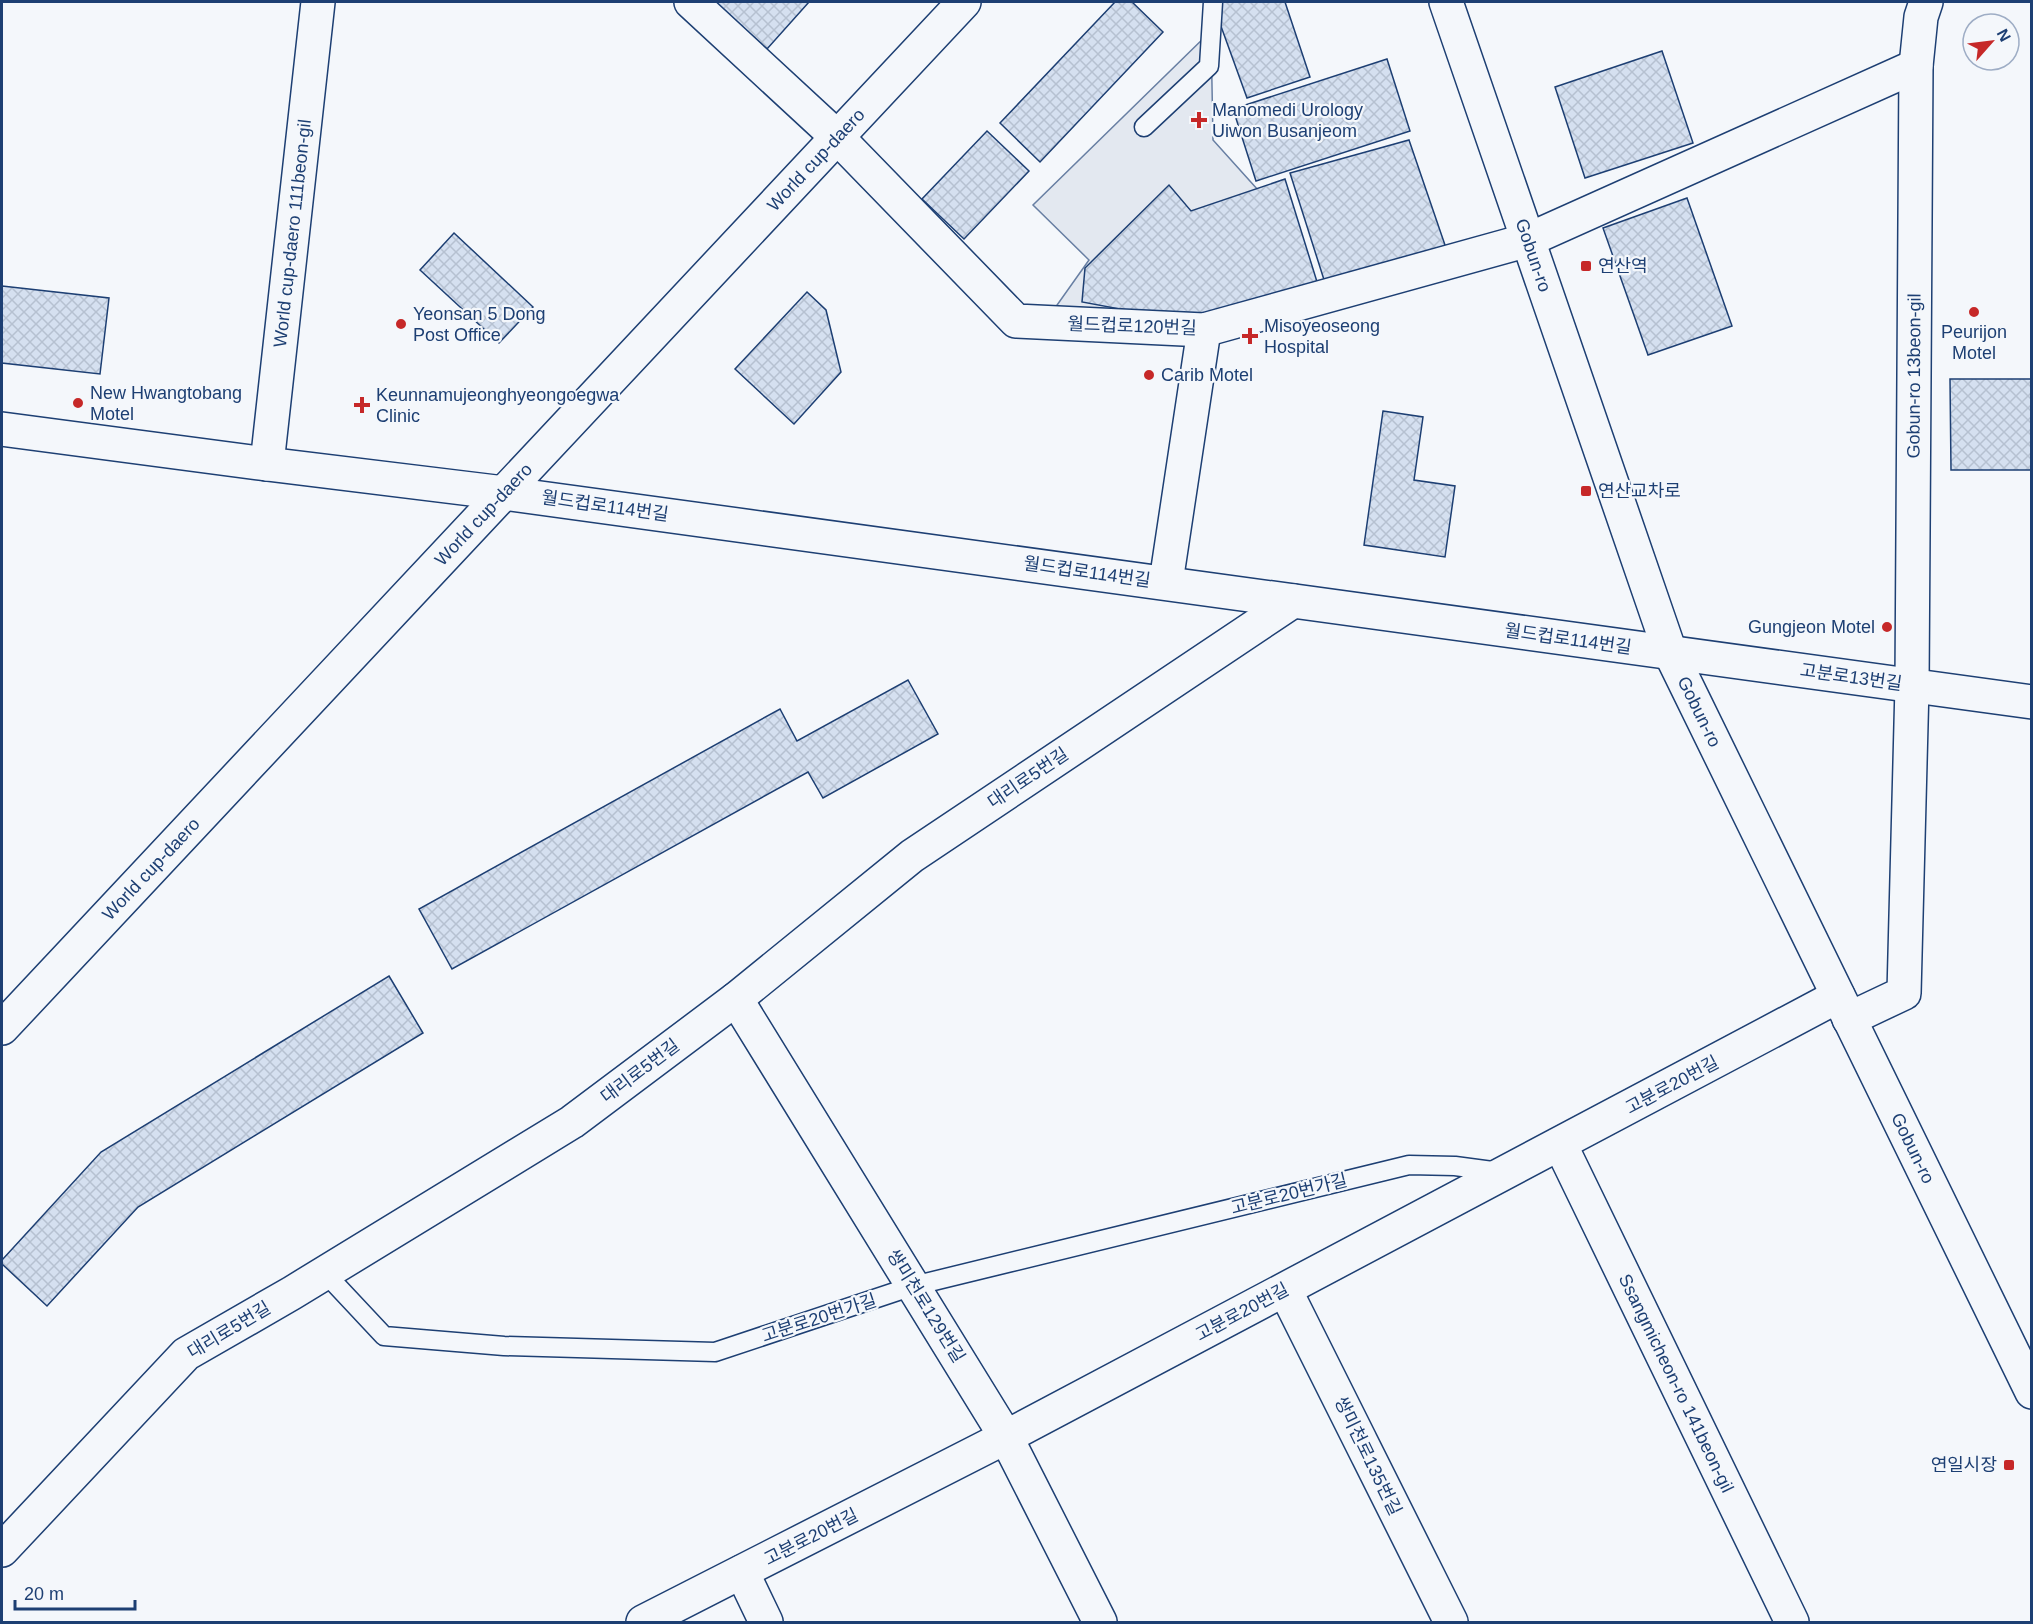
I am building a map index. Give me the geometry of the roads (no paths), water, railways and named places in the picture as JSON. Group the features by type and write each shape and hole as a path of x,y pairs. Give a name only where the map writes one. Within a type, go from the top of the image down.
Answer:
{"street":[{"name":"World cup-daero 111beon-gil","path":"267,464 318,2"},
{"name":"월드컵로120번길","path":"691,2 837,137 1016,321 1204,330 1528,240 1916,66"},
{"name":"World cup-daero","path":"2,1028 964,2"},
{"name":"Gobun-ro","path":"1446,2 1670,652 2031,1392"},
{"path":"1923,9 1950,2"},
{"name":"Gobun-ro 13beon-gil","path":"1844,1007 1904,993 1912,686 1916,66 1923,9"},
{"path":"1166,582 1204,330"},
{"path":"2,429 504,493"},
{"name":"월드컵로114번길","path":"504,493 1670,652"},
{"name":"대리로5번길","path":"2,1550 186,1354 325,1273 572,1122 736,999 912,856 1293,601"},
{"name":"고분로13번길","path":"1670,652 2031,702"},
{"name":"쌍미천로129번길","path":"736,999 1006,1437 1100,1623"},
{"name":"고분로20번길","path":"643,1623 1006,1437 1560,1144 1844,1007"},
{"name":"Ssangmicheon-ro 141beon-gil","path":"1560,1144 1792,1623"},
{"name":"쌍미천로135번길","path":"1285,1290 1451,1623"},
{"path":"742,1572 766,1623"}],"lane":[{"path":"1144,127 1209,66 1213,2"},
{"name":"고분로20번가길","path":"325,1273 384,1336 504,1346 715,1352 914,1286 1409,1165 1455,1166 1506,1172"}],"place":[{"name":"Manomedi Urology Uiwon Busanjeom","path":"1199,120"},
{"name":"연산역","path":"1586,266"},
{"name":"Peurijon Motel","path":"1974,312"},
{"name":"Yeonsan 5 Dong Post Office","path":"401,324"},
{"name":"Misoyeoseong Hospital","path":"1250,336"},
{"name":"Carib Motel","path":"1149,375"},
{"name":"New Hwangtobang Motel","path":"78,403"},
{"name":"Keunnamujeonghyeongoegwa Clinic","path":"362,405"},
{"name":"연산교차로","path":"1586,491"},
{"name":"Gungjeon Motel","path":"1887,627"},
{"name":"연일시장","path":"2009,1465"}]}
